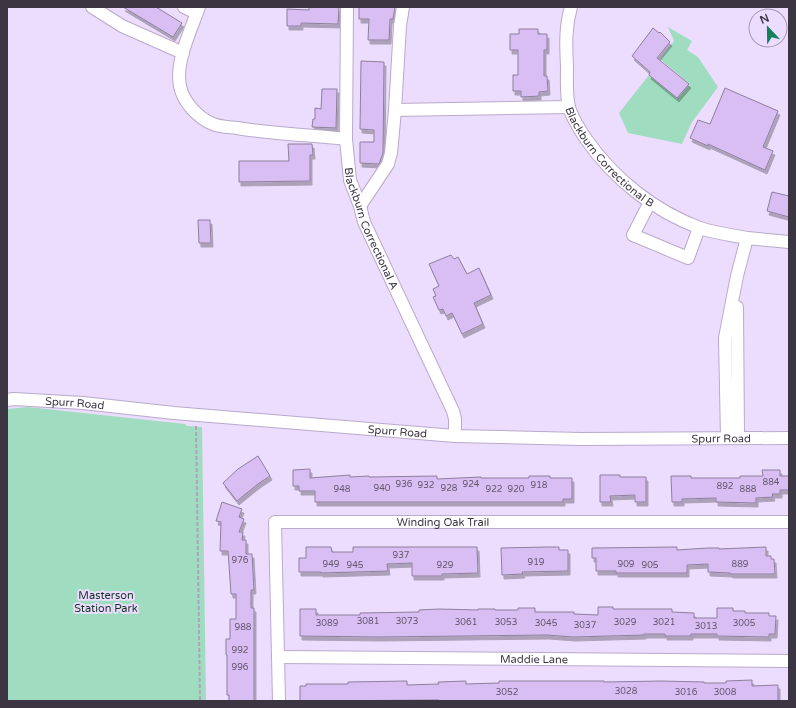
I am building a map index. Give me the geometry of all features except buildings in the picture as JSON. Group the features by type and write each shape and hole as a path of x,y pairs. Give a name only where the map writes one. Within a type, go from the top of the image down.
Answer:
{"street":[{"path":"92,7 122,26 183,53"},
{"path":"184,7 198,10 183,53 180,71 180,87 186,101 199,115 214,124 248,130 346,139"},
{"name":"Blackburn Correctional A","path":"347,7 346,139 350,180 360,206 364,222 453,411 455,419 455,436"},
{"path":"360,206 388,164 391,153 400,26 404,7"},
{"name":"Blackburn Correctional B","path":"571,7 565,37 569,107 580,130 612,171 650,202 676,218 699,228 747,238 789,242"},
{"path":"395,110 569,107"},
{"path":"650,202 633,235 688,258 699,228"},
{"path":"732,438 725,338 737,276 747,238"},
{"name":"Spurr Road","path":"7,400 14,398 83,403 196,415 455,436 581,439 789,438"},
{"name":"Winding Oak Trail","path":"279,701 275,522 789,522"},
{"name":"Maddie Lane","path":"279,657 789,661"}],"path":[{"path":"196,415 200,701"}],"green space":[{"path":"668,27 692,41 687,50 698,57 718,87 692,122 682,144 628,133 619,113 649,75 678,98 690,84 660,59 674,41"},
{"name":"Masterson Station Park","path":"28,407 202,427 206,701 7,701 7,409"}]}
